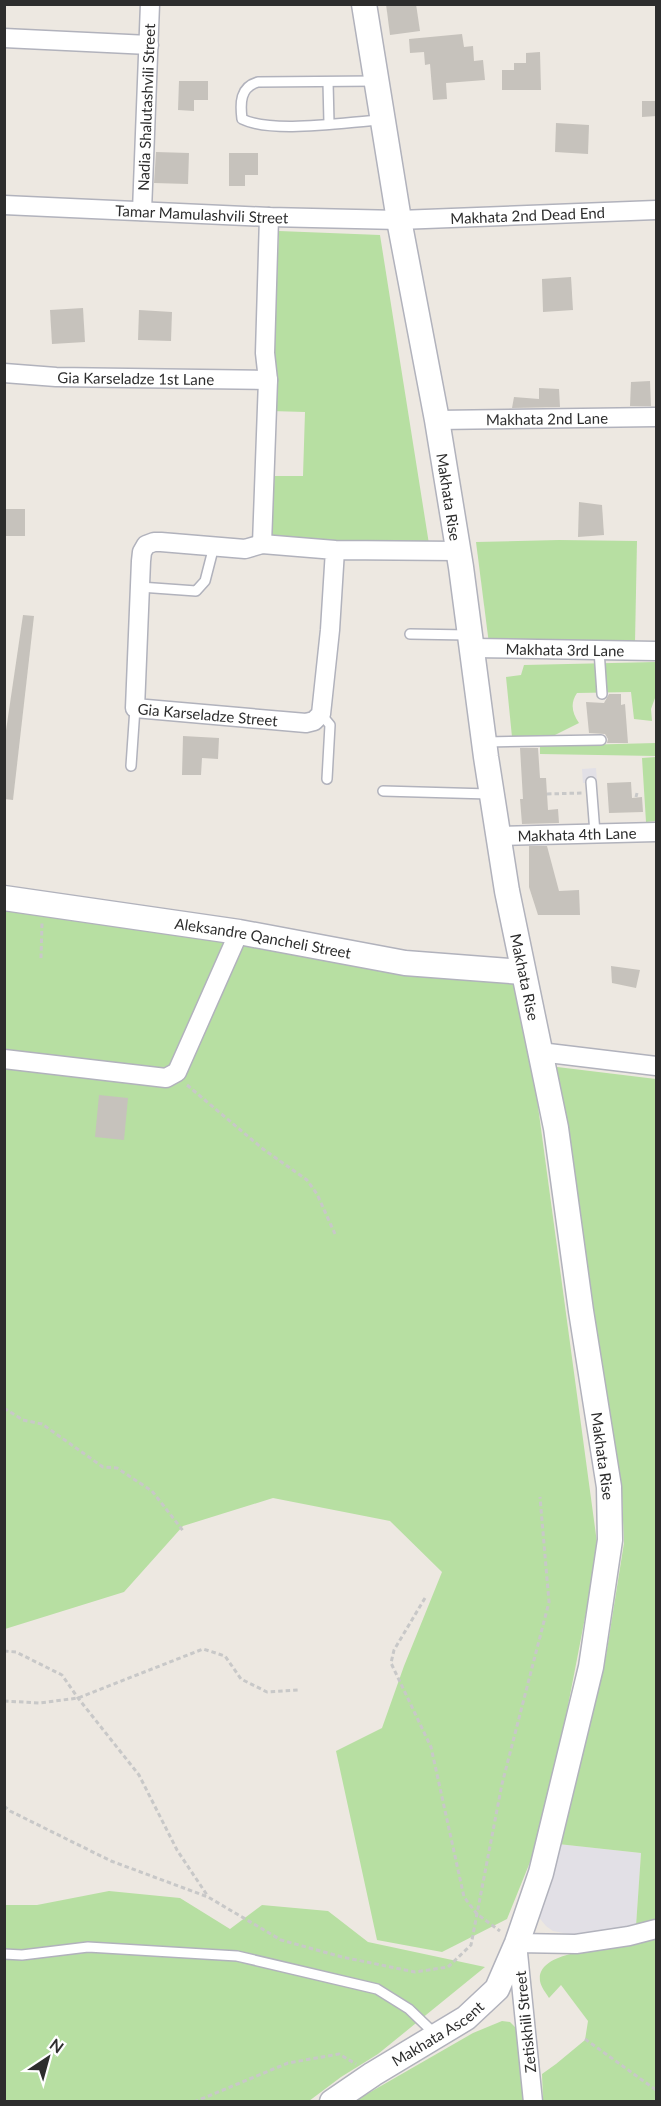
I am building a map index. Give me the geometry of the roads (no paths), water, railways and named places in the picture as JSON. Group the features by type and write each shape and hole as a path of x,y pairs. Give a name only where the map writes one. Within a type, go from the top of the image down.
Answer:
{"main road":[{"name":"Makhata Rise","path":"364,4 399,220 437,420 499,836 556,1128 581,1311 609,1487 610,1540 591,1667 541,1873 517,1943"},
{"name":"Aleksandre Qancheli Street","path":"4,898 239,932 405,963 524,972"},
{"name":"Makhata Ascent","path":"332,2102 373,2074 466,2018 496,1989 517,1943"}],"street":[{"name":"Nadia Shalutashvili Street","path":"142,211 150,4"},
{"path":"4,38 149,45"},
{"name":"Tamar Mamulashvili Street","path":"4,205 269,217 399,220"},
{"name":"Makhata 2nd Dead End","path":"399,220 657,210"},
{"path":"262,544 268,380 265,353 269,217"},
{"name":"Gia Karseladze 1st Lane","path":"4,373 268,380"},
{"name":"Makhata 2nd Lane","path":"437,420 657,417"},
{"name":"Gia Karseladze Street","path":"321,714 314,721 306,723 135,708 142,552 146,545 154,542 245,549 262,544 335,550 458,551"},
{"path":"321,714 330,630 335,550"},
{"name":"Makhata 3rd Lane","path":"471,642 599,650 657,651"},
{"name":"Makhata 4th Lane","path":"499,836 657,832"},
{"path":"4,1059 166,1078 177,1072 239,932"},
{"path":"540,1052 657,1066"},
{"path":"517,1943 576,1944 657,1929"},
{"name":"Zetiskhili Street","path":"517,1943 532,2102"}],"lane":[{"path":"376,81 258,82 250,84 242,94 242,119 251,123 285,126 382,120"},
{"path":"328,82 329,123"},
{"path":"140,587 196,591 205,581 214,546"},
{"path":"410,634 471,642"},
{"path":"599,650 602,694"},
{"path":"131,766 135,708"},
{"path":"321,714 330,725 327,779"},
{"path":"484,742 601,740"},
{"path":"591,782 595,833"},
{"path":"383,791 492,794"},
{"path":"4,1954 88,1947 237,1956 377,1989 409,2009 438,2036"}]}
